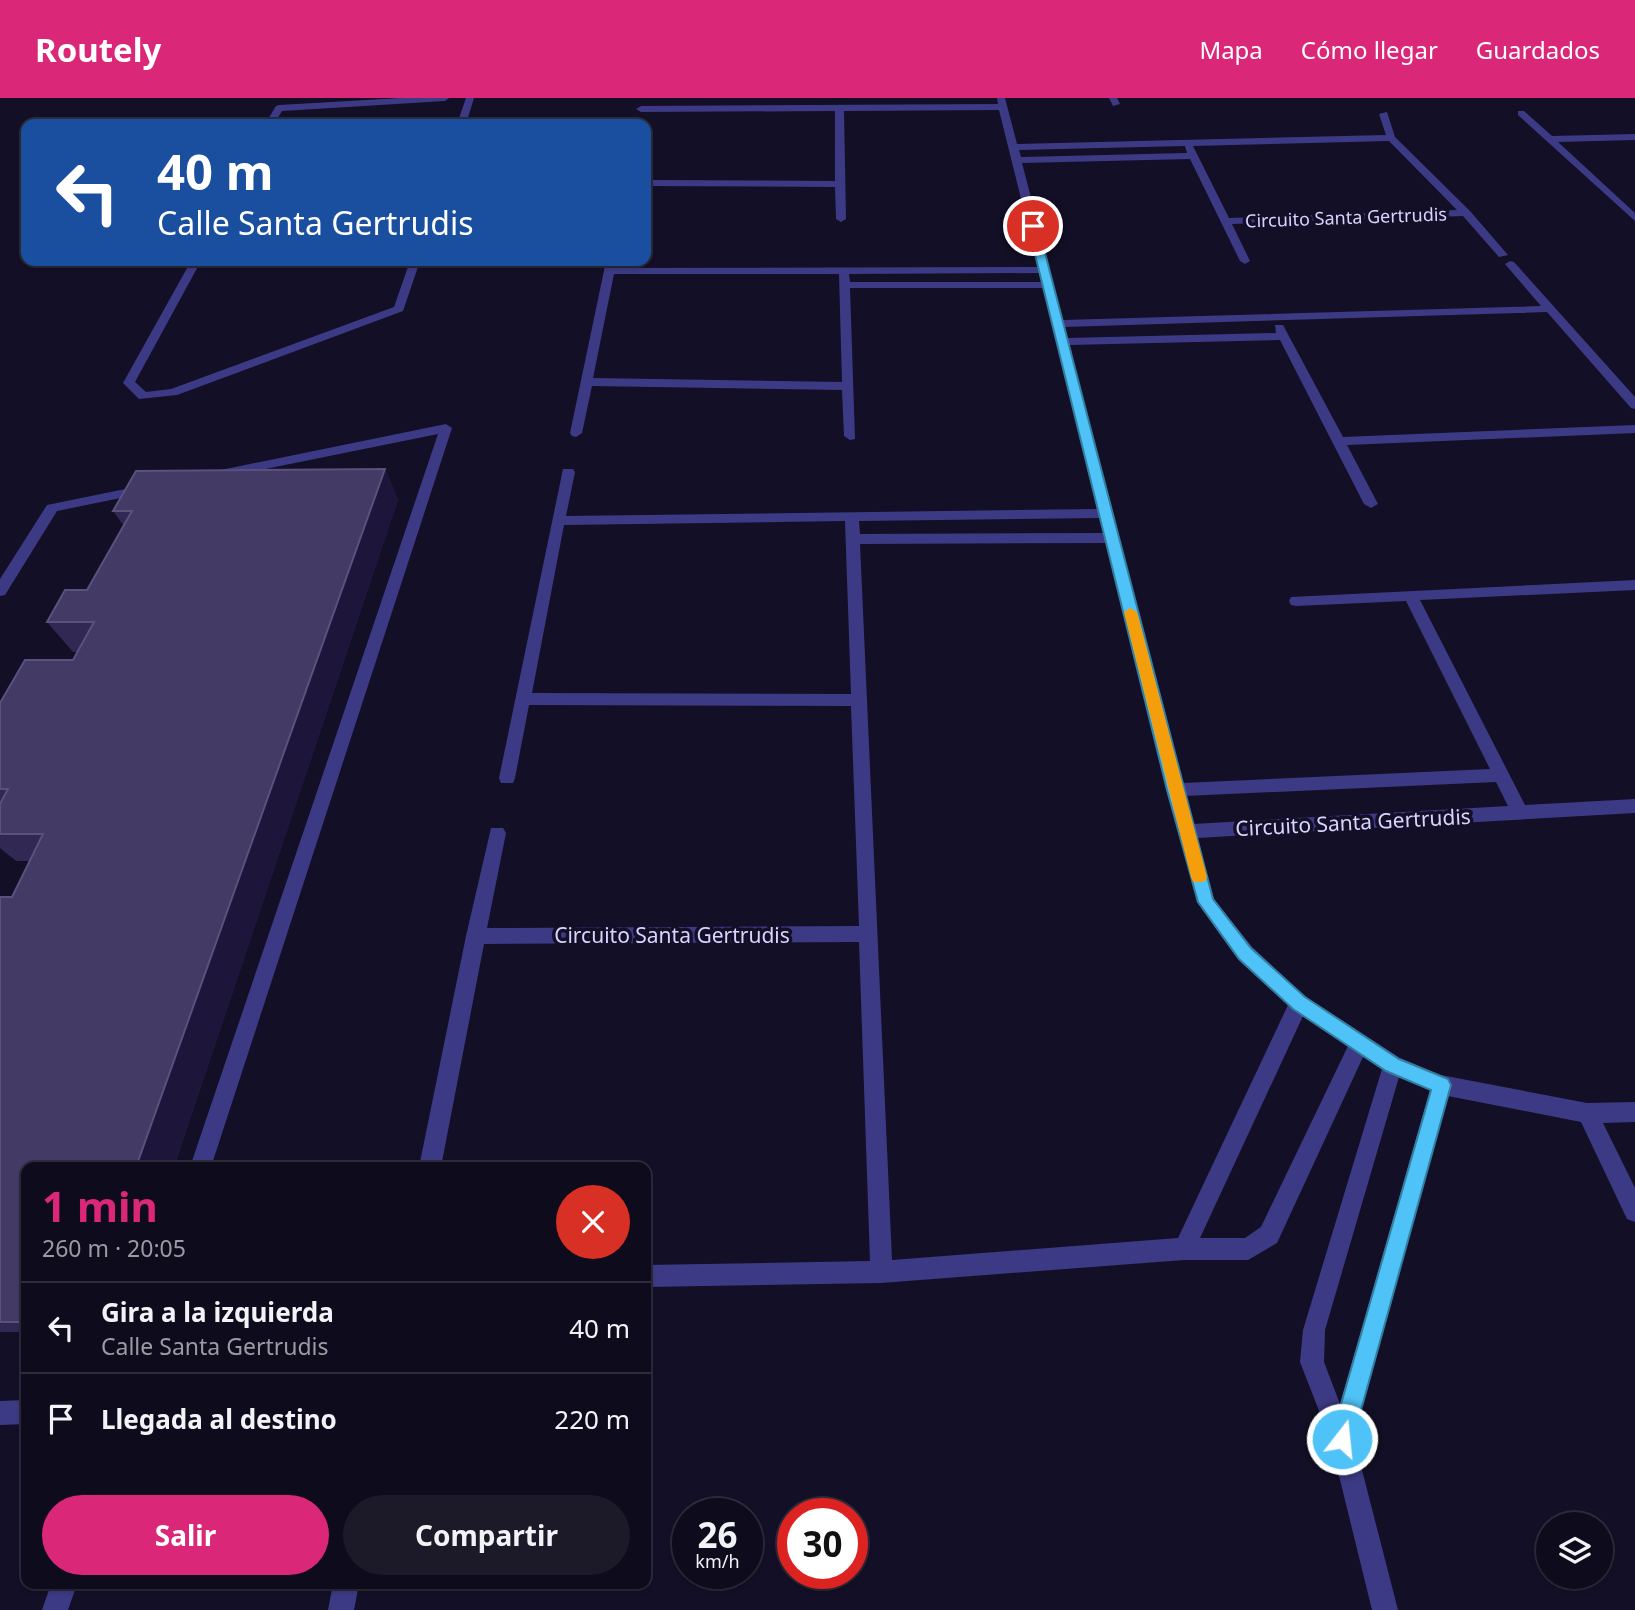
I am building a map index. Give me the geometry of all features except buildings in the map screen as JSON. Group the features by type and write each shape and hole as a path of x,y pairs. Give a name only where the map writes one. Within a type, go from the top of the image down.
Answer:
{"street":[{"path":"273,119 279,108 446,98"},
{"path":"463,119 470,98"},
{"path":"643,98 640,113 839,114 1000,111 1015,154 1175,790 1206,902 1245,953 1299,1003 1393,1065 1441,1085 1587,1113 1635,1112"},
{"path":"1521,113 1634,216"},
{"path":"839,114 853,119"},
{"path":"839,114 841,219"},
{"name":"Circuito Santa Gertrudis","path":"1384,114 1391,138 1466,213 1635,405"},
{"path":"1549,139 1635,137"},
{"path":"1015,154 1186,142 1391,138"},
{"name":"Circuito Santa Gertrudis","path":"1186,142 1245,261"},
{"path":"1015,154 1193,156"},
{"path":"651,183 840,184"},
{"name":"Circuito Santa Gertrudis","path":"1225,221 1466,213"},
{"path":"193,266 129,383 143,396 173,392 399,309 413,266"},
{"path":"576,433 610,266 844,271 1044,270"},
{"path":"844,271 850,436"},
{"path":"844,285 1048,285"},
{"path":"1058,324 1550,309"},
{"path":"1275,317 1371,504"},
{"path":"1062,342 1284,336"},
{"path":"587,382 848,386"},
{"path":"202,478 446,428 203,1162"},
{"path":"1339,441 1635,429"},
{"path":"507,778 568,472"},
{"path":"0,591 52,508 161,486"},
{"path":"559,521 1105,513"},
{"path":"852,516 881,1272"},
{"path":"853,538 1112,538"},
{"path":"1296,601 1635,585"},
{"path":"1411,596 1520,813"},
{"path":"523,699 859,700"},
{"name":"Circuito Santa Gertrudis","path":"1175,790 1501,775"},
{"name":"Circuito Santa Gertrudis","path":"1186,832 1635,806"},
{"path":"431,1162 497,834"},
{"name":"Circuito Santa Gertrudis","path":"475,936 868,934"},
{"path":"1184,1249 1299,1003"},
{"path":"651,1276 881,1272 1184,1249 1248,1249 1269,1235 1359,1044"},
{"path":"1385,1610 1342,1439 1312,1362 1314,1330 1393,1065"},
{"path":"1342,1439 1441,1085"},
{"path":"1587,1113 1635,1211"},
{"path":"0,1413 21,1412"},
{"path":"55,1610 62,1589"},
{"path":"341,1610 345,1589"}],"slow traffic":[{"path":"1130,612 1199,877"}],"route":[{"path":"1033,226 1175,790 1206,902 1245,953 1299,1003 1393,1065 1441,1085 1342,1439"}]}
